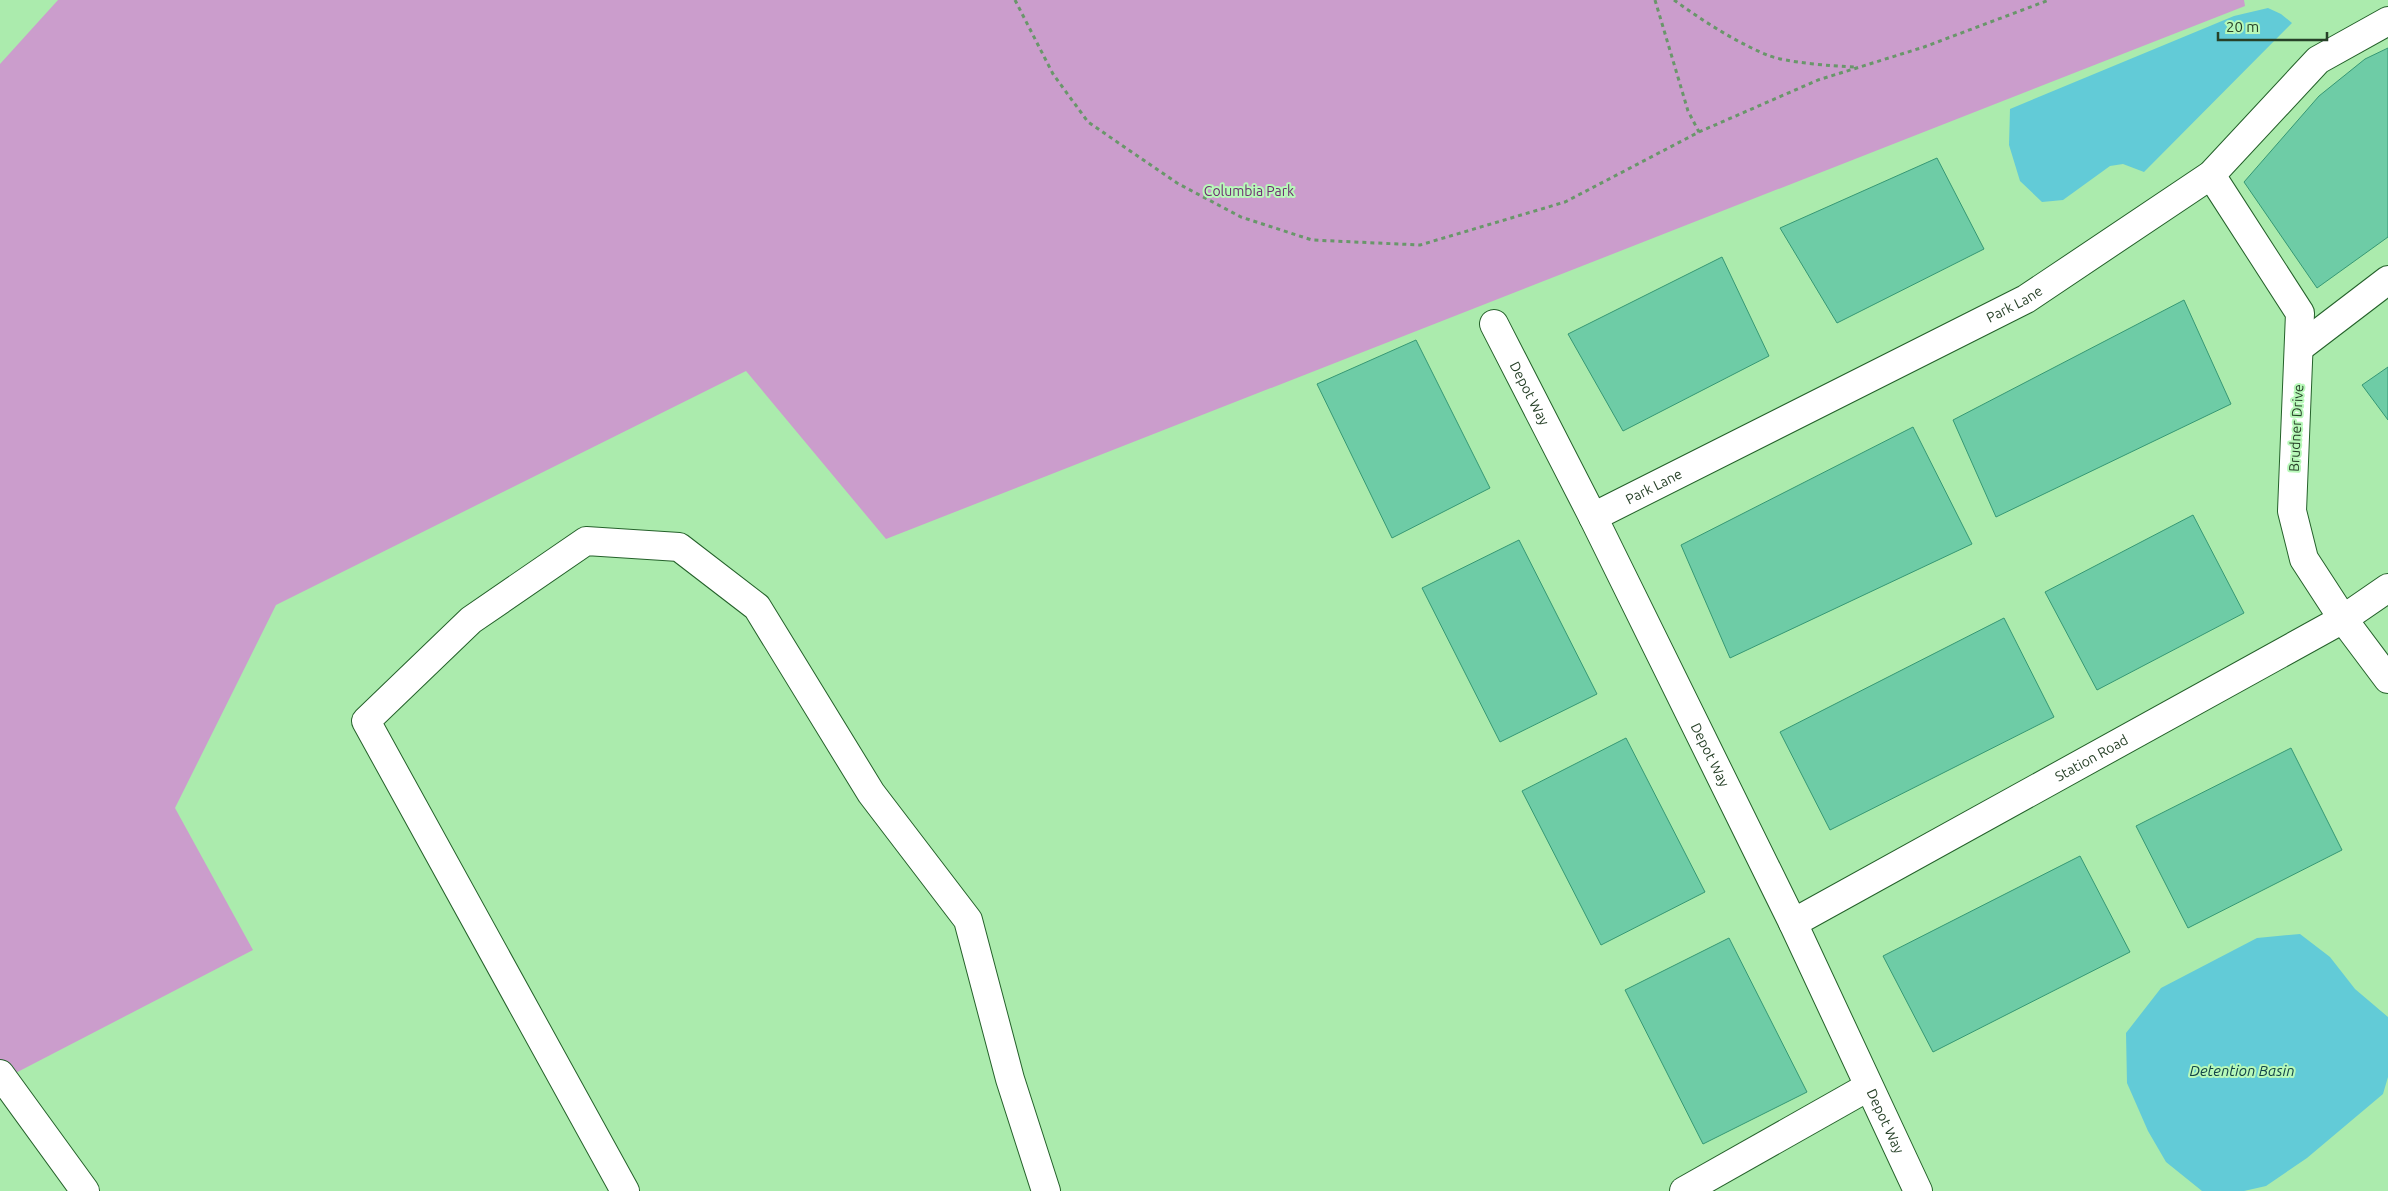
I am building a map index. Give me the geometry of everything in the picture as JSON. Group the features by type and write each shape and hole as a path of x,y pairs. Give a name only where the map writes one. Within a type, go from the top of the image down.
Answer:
{"street":[{"name":"Park Lane","path":"1594,517 2026,299 2211,176 2318,60 2388,21"},
{"name":"Brudner Drive","path":"2211,176 2300,313 2292,512 2304,559 2343,619 2388,679"},
{"path":"2299,348 2388,280"},
{"name":"Depot Way","path":"1494,324 1594,517 1793,923 1918,1191"},
{"path":"625,1191 366,720 471,620 586,541 679,547 757,607 871,794 968,920 1010,1079 1046,1191"},
{"name":"Station Road","path":"1793,923 2343,619 2388,588"},
{"path":"0,1074 85,1191"},
{"path":"1684,1191 1868,1087"}],"path":[{"path":"1015,0 1053,74 1088,122 1177,183 1241,217 1312,240 1420,245 1565,202 1699,132 1818,80 1924,48 2049,0"},
{"path":"1655,0 1688,111 1699,132"},
{"path":"1674,0 1706,24 1769,55 1831,66 1859,67"}],"green space":[{"name":"Columbia Park","path":"58,0 2244,0 2245,6 886,539 746,371 276,605 175,808 253,950 4,1079 0,1074 0,64"}],"water":[{"path":"2268,8 2281,14 2292,23 2144,172 2123,164 2110,166 2063,200 2042,202 2020,181 2009,145 2010,109 2234,16"},
{"name":"Detention Basin","path":"2300,934 2330,957 2355,989 2388,1017 2388,1077 2383,1094 2307,1158 2266,1186 2244,1191 2202,1191 2166,1162 2148,1131 2127,1083 2126,1033 2161,988 2257,938"}],"building":[{"path":"2388,48 2388,237 2317,288 2244,182 2319,96 2365,59"},
{"path":"1937,158 1984,249 1837,323 1780,228"},
{"path":"1722,257 1769,356 1623,431 1568,334"},
{"path":"2184,300 2231,404 1996,517 1953,420"},
{"path":"1416,340 1490,488 1392,538 1317,384"},
{"path":"2388,367 2388,420 2362,385"},
{"path":"1913,427 1972,544 1730,658 1681,545"},
{"path":"2193,515 2244,613 2097,690 2045,592"},
{"path":"1519,540 1597,694 1500,742 1422,588"},
{"path":"2004,618 2054,717 1830,830 1780,732"},
{"path":"1626,738 1705,892 1601,945 1522,791"},
{"path":"2291,748 2342,850 2188,928 2136,826"},
{"path":"2080,856 2130,952 1933,1052 1883,956"},
{"path":"1729,938 1807,1092 1703,1144 1625,990"}]}
